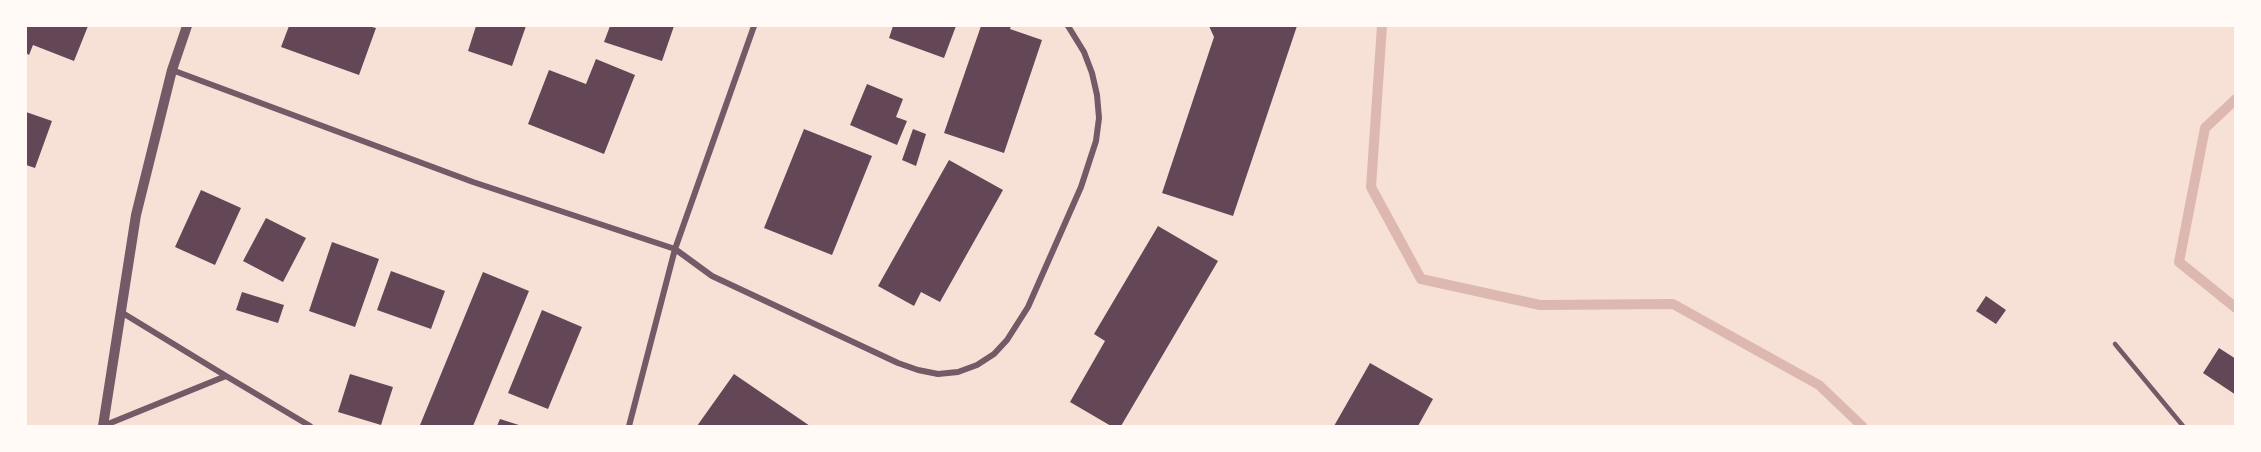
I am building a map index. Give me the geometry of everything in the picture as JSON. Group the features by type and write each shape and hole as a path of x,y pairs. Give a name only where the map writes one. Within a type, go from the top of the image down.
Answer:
{"street":[{"path":"103,426 135,215 172,70 187,26"},
{"path":"629,426 675,249 754,26"},
{"path":"172,70 473,182 675,249 712,276 898,363 938,374 958,372 977,365 994,354 1007,340 1028,307 1081,187 1096,141 1099,118 1092,73 1084,52 1068,26"},
{"path":"121,312 310,426"},
{"path":"103,426 226,375"}],"lane":[{"path":"2115,344 2183,426"}],"building":[{"path":"26,26 88,26 74,61 33,45 29,55 26,53"},
{"path":"289,26 368,26 376,28 359,75 281,47"},
{"path":"476,26 526,26 512,66 468,51"},
{"path":"610,26 674,26 662,61 604,42"},
{"path":"893,26 956,26 944,58 889,38"},
{"path":"981,26 1011,26 1010,29 1042,40 1004,153 944,133"},
{"path":"1209,26 1297,26 1233,216 1162,193 1214,37"},
{"path":"596,59 635,75 604,154 528,124 549,70 586,84"},
{"path":"867,84 903,99 896,117 907,121 897,145 850,125"},
{"path":"26,112 52,121 35,168 26,165"},
{"path":"804,129 872,156 832,255 764,228"},
{"path":"913,129 926,134 916,166 902,160"},
{"path":"949,160 1003,190 940,302 921,292 914,306 878,286"},
{"path":"201,190 241,208 215,265 175,247"},
{"path":"266,218 306,238 283,282 243,261"},
{"path":"1158,226 1218,261 1121,426 1111,426 1070,402 1105,341 1094,334"},
{"path":"332,242 379,259 355,327 309,311"},
{"path":"391,271 445,291 431,329 377,310"},
{"path":"483,272 529,291 473,426 420,425"},
{"path":"242,292 284,305 278,323 236,310"},
{"path":"1986,296 2006,310 1996,324 1976,311"},
{"path":"542,310 582,327 548,409 508,393"},
{"path":"2219,348 2236,359 2236,395 2203,373"},
{"path":"1370,363 1433,399 1418,426 1334,426"},
{"path":"350,374 393,387 381,425 338,412"},
{"path":"734,374 810,426 697,426"},
{"path":"500,419 522,426 497,426"}],"waterway":[{"path":"1382,26 1371,187 1421,279 1540,305 1673,304 1819,385 1862,426"},
{"path":"2236,99 2205,128 2179,262 2236,308"}]}
